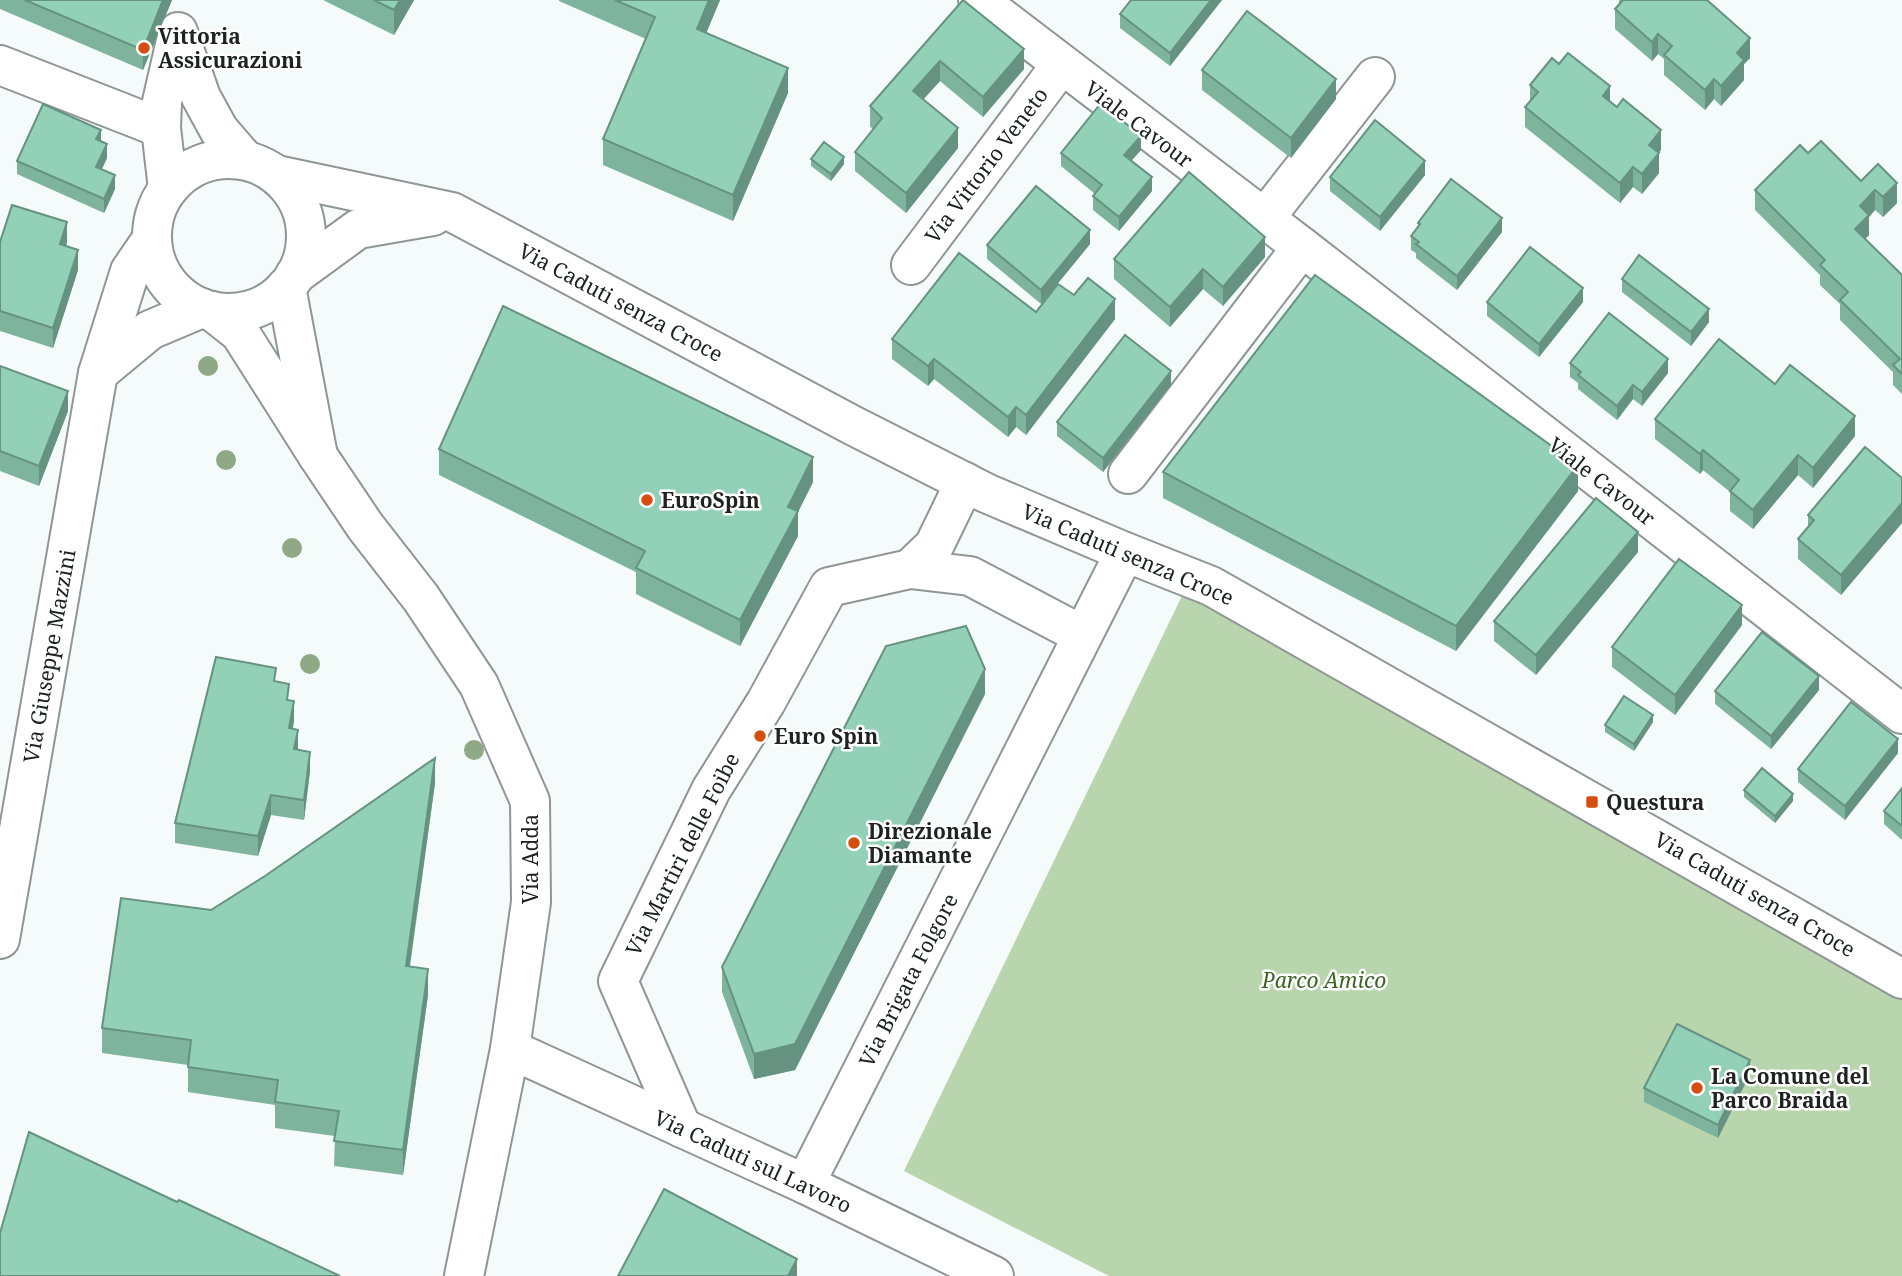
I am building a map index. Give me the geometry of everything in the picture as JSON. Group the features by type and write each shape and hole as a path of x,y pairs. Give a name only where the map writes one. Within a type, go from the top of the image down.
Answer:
{"street":[{"name":"Viale Cavour","path":"978,0 1302,247 1902,714"},
{"name":"Via Giuseppe Mazzini","path":"168,189 161,128 162,102 183,16"},
{"name":"Via Giuseppe Mazzini","path":"183,16 201,97 219,130 292,192 302,211 306,233 304,255 291,281"},
{"path":"0,65 161,128"},
{"name":"Via Vittorio Veneto","path":"911,265 1060,65"},
{"path":"1264,219 1375,77"},
{"name":"Via Giuseppe Mazzini","path":"207,310 186,300 172,288 162,274 152,239 156,213 168,189 183,174 202,163 224,159 261,168"},
{"name":"Via Caduti senza Croce","path":"261,168 452,212 852,425 965,482 1125,552 1211,586 1902,979"},
{"path":"98,373 150,330 207,310 233,313 253,309 271,300 358,229 452,212"},
{"name":"Via Giuseppe Mazzini","path":"0,939 98,373 130,271 152,239"},
{"path":"1128,474 1302,247"},
{"name":"Via Adda","path":"291,281 318,456"},
{"name":"Via Adda","path":"207,310 240,333 365,526 421,598 479,685 530,801 531,902 510,1049 464,1276"},
{"path":"910,569 934,546 965,482"},
{"name":"Via Brigata Folgore","path":"805,1184 1125,552"},
{"name":"Via Martiri delle Foibe","path":"682,1128 618,981 711,790 766,702 829,587 910,569 970,576 1082,635"},
{"name":"Via Caduti sul Lavoro","path":"510,1049 805,1184 994,1276"}],"green space":[{"name":"Parco Amico","path":"1195,569 1902,965 1902,1276 1109,1276 904,1171"}],"building":[{"path":"25,0 163,0 143,50"},
{"path":"374,0 400,0 394,10"},
{"path":"615,0 709,0 697,29 788,68 733,195 603,139 655,17"},
{"path":"963,0 1024,49 983,97 940,61 913,91 958,128 906,193 855,152 882,118 870,106"},
{"path":"1131,0 1211,0 1170,53 1120,14"},
{"path":"1623,0 1707,0 1750,38 1737,53 1744,60 1721,86 1714,79 1705,90 1664,55 1672,46 1658,34 1652,42 1615,9"},
{"path":"1247,11 1336,79 1291,138 1202,70"},
{"path":"1568,53 1610,86 1603,96 1617,107 1623,99 1661,130 1649,145 1659,153 1642,174 1633,167 1620,183 1525,107 1538,92 1530,85 1552,58 1559,64"},
{"path":"1101,103 1141,136 1124,155 1152,177 1119,217 1093,196 1102,185 1061,153"},
{"path":"43,104 101,130 96,139 107,144 96,167 115,175 104,199 17,161"},
{"path":"1375,120 1425,161 1380,217 1330,177"},
{"path":"1821,141 1861,181 1878,164 1897,183 1883,197 1875,190 1860,206 1869,215 1855,229 1902,275 1902,374 1893,365 1900,359 1840,300 1848,292 1820,265 1825,260 1755,190 1800,145 1808,153"},
{"path":"824,142 844,157 831,174 811,159"},
{"path":"1189,172 1265,237 1223,287 1203,269 1170,307 1114,259"},
{"path":"1451,179 1502,218 1457,276 1416,244 1419,242 1411,236"},
{"path":"1036,186 1090,230 1041,290 987,245"},
{"path":"12,205 67,222 60,244 78,250 53,328 0,311 0,242"},
{"path":"1530,247 1583,288 1539,344 1487,302"},
{"path":"959,253 1036,312 1058,284 1074,295 1088,278 1115,299 1026,415 1016,407 1008,417 934,359 928,366 892,339"},
{"path":"1639,255 1709,309 1691,332 1622,279"},
{"path":"1315,275 1578,465 1456,626 1163,472"},
{"name":"EuroSpin","path":"503,306 813,457 788,507 798,511 740,620 636,568 645,551 439,449"},
{"path":"1609,313 1668,359 1642,392 1633,385 1617,406 1578,375 1581,372 1570,363"},
{"path":"1125,335 1171,371 1103,458 1057,422"},
{"path":"1719,339 1775,384 1790,365 1855,416 1813,468 1798,455 1753,510 1730,491 1739,480 1703,450 1700,454 1655,419"},
{"path":"0,366 68,391 39,466 0,451"},
{"path":"1865,447 1902,478 1902,503 1841,575 1798,539 1814,520 1808,515"},
{"path":"1596,498 1638,532 1536,655 1494,621"},
{"path":"1679,559 1742,605 1675,695 1612,647"},
{"name":"Direzionale Diamante","path":"966,626 985,669 795,1044 754,1054 722,967 886,646"},
{"path":"1762,632 1819,676 1771,736 1715,691"},
{"path":"216,657 276,668 274,681 289,684 287,700 294,701 289,728 298,730 294,749 310,752 304,800 271,795 258,836 175,823"},
{"path":"1624,696 1653,715 1634,744 1605,725"},
{"path":"1851,702 1898,739 1845,806 1798,769"},
{"path":"435,758 406,966 428,969 403,1150 334,1141 339,1111 275,1102 278,1080 188,1067 191,1040 102,1028 121,898 211,910 265,876"},
{"path":"1762,768 1793,794 1775,816 1744,790"},
{"path":"1902,788 1902,826 1884,811"},
{"name":"La Comune del Parco Braida","path":"1677,1024 1750,1060 1718,1125 1644,1088"},
{"path":"29,1132 340,1276 0,1276 0,1233"},
{"path":"664,1189 797,1259 788,1276 618,1276"}],"place":[{"name":"Vittoria Assicurazioni","path":"144,48"},
{"name":"EuroSpin","path":"647,500"},
{"name":"Euro Spin","path":"760,736"},
{"name":"Questura","path":"1592,802"},
{"name":"Direzionale Diamante","path":"854,843"},
{"name":"La Comune del Parco Braida","path":"1697,1088"}]}
